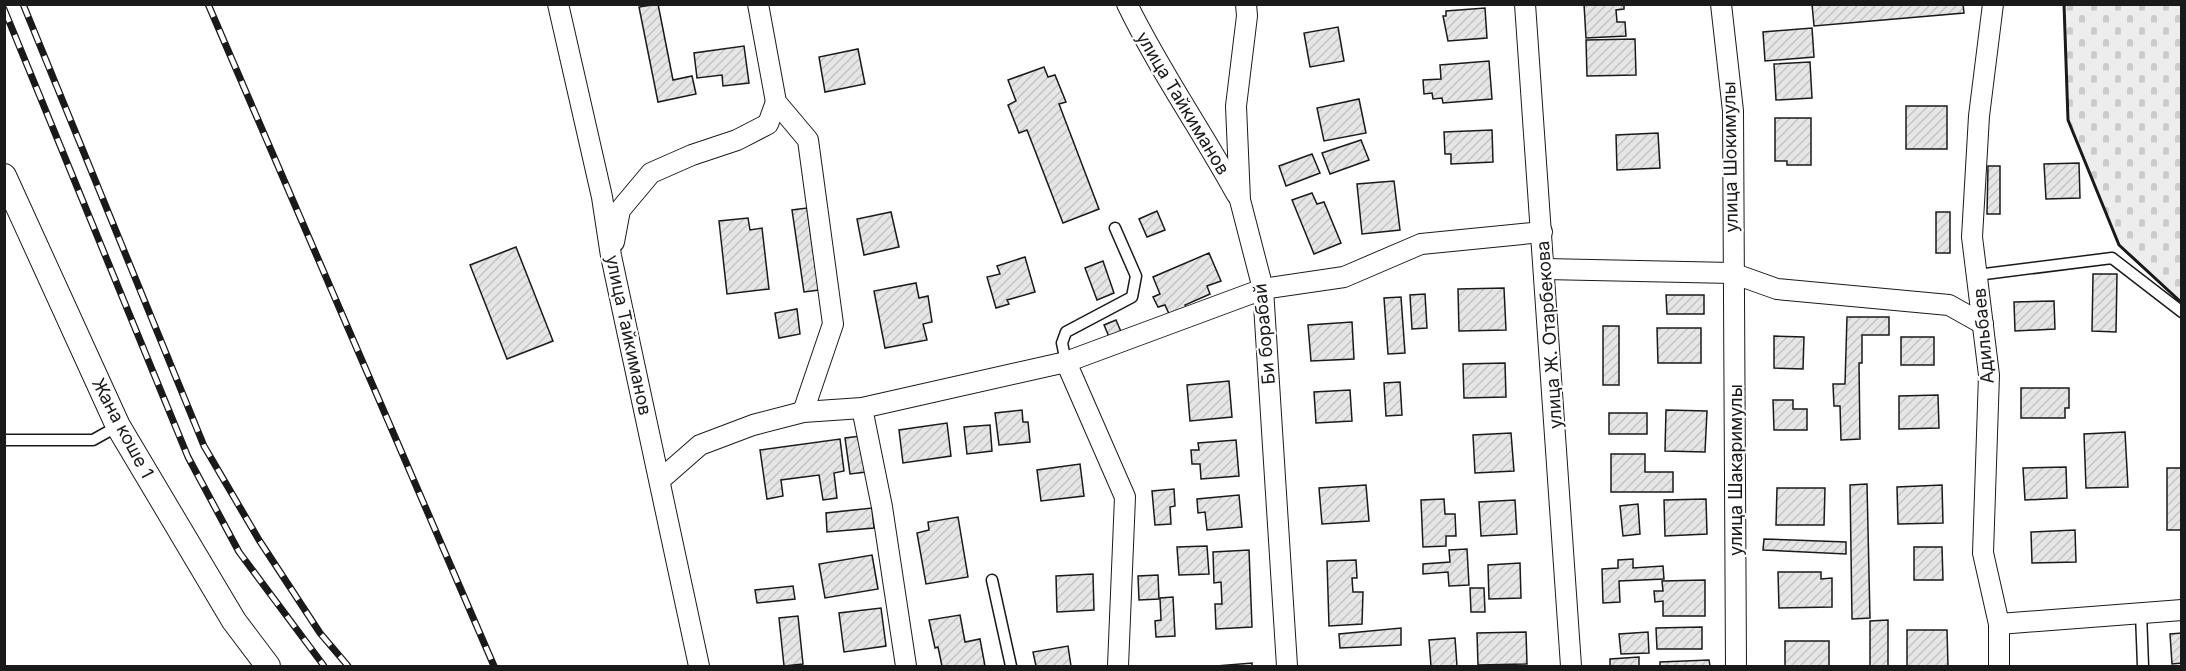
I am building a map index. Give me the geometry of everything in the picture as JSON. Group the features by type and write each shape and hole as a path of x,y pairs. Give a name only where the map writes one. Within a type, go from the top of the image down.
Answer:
{"street":[{"name":"улица Тайкиманов","path":"558,4 602,197 611,256 699,666"},
{"path":"758,4 776,102 808,140 833,324 803,412"},
{"name":"улица Тайкиманов","path":"1127,4 1141,34 1207,138 1240,200"},
{"name":"Би борабай","path":"1246,4 1247,16 1236,105 1240,200 1263,289 1287,666"},
{"name":"улица Ж. Отарбекова","path":"1525,4 1571,666"},
{"name":"улица Шокимулы","path":"1722,4 1733,111 1732,273"},
{"name":"Адильбаев","path":"1992,4 1979,116 1972,237 1989,375 1983,553 1999,624 1999,666"},
{"path":"611,256 620,210 651,173 692,155 737,140 768,124 776,102"},
{"name":"Жана коше 1","path":"4,176 118,426 234,621 268,666"},
{"path":"660,480 700,445 753,424 803,412 862,408 1066,362 1263,289 1344,277 1421,244 1542,232"},
{"path":"1545,269 1732,273 1777,289 1949,304 1983,324"},
{"name":"улица Шакаримулы","path":"1732,273 1736,666"},
{"path":"1066,362 1125,497 1118,666"},
{"path":"862,408 882,507 906,666"},
{"path":"1999,624 2181,610"}],"lane":[{"path":"1066,362 1062,343 1066,332 1132,297 1136,276 1115,228"},
{"path":"1977,275 2112,258 2181,312"},
{"path":"4,440 93,440 118,426"},
{"path":"992,580 1011,666"},
{"path":"2141,614 2143,666"}],"green space":[{"path":"2064,5 2181,5 2181,303 2119,245 2068,120"}],"building":[{"path":"658,4 673,80 692,76 696,94 658,102 639,7"},
{"path":"1584,4 1624,4 1624,9 1616,10 1617,22 1625,22 1626,36 1586,38"},
{"path":"1812,4 1963,4 1964,13 1814,26"},
{"path":"1485,8 1487,38 1448,41 1443,16 1446,16 1446,11"},
{"path":"1338,27 1344,61 1310,67 1304,33"},
{"path":"1812,28 1814,57 1765,61 1763,32"},
{"path":"1635,39 1636,75 1587,76 1586,40"},
{"path":"744,46 749,83 723,86 722,75 697,78 694,53"},
{"path":"858,49 865,84 825,92 819,57"},
{"path":"1489,61 1492,99 1443,103 1442,98 1433,99 1432,93 1424,94 1423,80 1441,79 1440,65"},
{"path":"1810,62 1812,98 1776,100 1774,64"},
{"path":"1044,67 1048,77 1055,75 1066,102 1059,104 1099,209 1063,223 1027,130 1019,133 1008,105 1016,101 1008,80"},
{"path":"1359,99 1366,133 1324,141 1317,108"},
{"path":"1906,106 1947,106 1947,149 1906,149"},
{"path":"1775,118 1811,118 1811,165 1787,165 1787,161 1775,161"},
{"path":"1492,130 1493,162 1451,164 1451,154 1445,154 1444,132"},
{"path":"1658,133 1660,168 1617,170 1616,135"},
{"path":"1361,140 1369,160 1330,174 1322,153"},
{"path":"1312,154 1320,173 1286,186 1279,166"},
{"path":"2079,163 2080,198 2046,199 2044,164"},
{"path":"1988,166 2000,166 2000,214 1987,214"},
{"path":"1394,181 1400,230 1362,234 1357,184"},
{"path":"1312,193 1317,204 1324,202 1341,243 1314,254 1292,200"},
{"path":"807,208 819,290 804,292 792,210"},
{"path":"1157,211 1165,230 1147,237 1139,219"},
{"path":"891,212 899,247 864,255 857,219"},
{"path":"1936,212 1950,212 1950,253 1936,253"},
{"path":"748,218 750,230 762,228 769,289 727,294 719,221"},
{"path":"516,247 553,341 507,359 470,265"},
{"path":"1209,253 1221,281 1207,286 1210,294 1185,305 1187,309 1170,316 1165,305 1158,307 1153,297 1160,294 1153,277"},
{"path":"1025,257 1035,292 1007,300 1009,304 996,308 987,277 1000,274 997,266"},
{"path":"1103,261 1114,293 1097,300 1085,268"},
{"path":"2093,274 2117,274 2116,332 2092,331"},
{"path":"916,283 919,298 928,296 932,322 923,324 927,340 885,348 874,291"},
{"path":"1504,288 1506,330 1459,331 1458,289"},
{"path":"1425,294 1427,328 1412,329 1410,295"},
{"path":"1666,295 1704,295 1704,314 1667,314"},
{"path":"1401,297 1405,353 1388,354 1384,298"},
{"path":"2054,301 2055,329 2015,331 2014,302"},
{"path":"797,309 800,334 779,338 775,313"},
{"path":"1847,317 1889,317 1889,335 1862,335 1862,363 1859,363 1860,439 1841,440 1840,406 1834,406 1833,384 1845,384"},
{"path":"1116,320 1122,334 1110,339 1104,325"},
{"path":"1352,322 1354,359 1311,361 1308,325"},
{"path":"1603,326 1619,326 1619,385 1603,385"},
{"path":"1657,328 1701,328 1701,363 1658,363"},
{"path":"1774,336 1804,337 1803,369 1774,368"},
{"path":"1901,337 1934,337 1934,365 1901,365"},
{"path":"1505,363 1506,397 1464,398 1463,364"},
{"path":"1229,381 1232,417 1190,421 1187,385"},
{"path":"1400,382 1402,415 1386,416 1384,383"},
{"path":"2021,388 2069,388 2069,408 2065,408 2065,418 2021,418"},
{"path":"1350,390 1352,421 1316,423 1314,392"},
{"path":"1938,395 1939,428 1899,429 1899,396"},
{"path":"1773,400 1793,400 1793,409 1807,409 1807,430 1774,430"},
{"path":"1022,410 1023,422 1028,422 1030,442 999,445 995,413"},
{"path":"1666,410 1707,411 1705,452 1665,451"},
{"path":"1609,413 1647,413 1647,434 1609,434"},
{"path":"947,423 951,456 903,463 899,430"},
{"path":"990,425 992,451 967,454 964,427"},
{"path":"2125,432 2128,487 2086,488 2084,434"},
{"path":"1511,433 1514,471 1475,473 1473,435"},
{"path":"861,436 866,472 850,474 845,438"},
{"path":"840,439 844,471 834,473 837,498 823,500 819,475 781,480 783,496 767,499 760,450"},
{"path":"1236,440 1239,476 1201,479 1200,464 1192,464 1191,450 1199,450 1198,443"},
{"path":"1611,454 1645,454 1645,472 1673,472 1673,492 1611,492"},
{"path":"1080,464 1084,496 1041,501 1037,470"},
{"path":"2066,467 2067,498 2025,500 2023,468"},
{"path":"2167,468 2182,468 2182,530 2167,530"},
{"path":"1867,484 1870,618 1852,619 1850,485"},
{"path":"1366,485 1369,521 1322,524 1319,488"},
{"path":"1942,485 1943,523 1898,524 1897,487"},
{"path":"1777,488 1825,488 1824,525 1776,525"},
{"path":"1174,489 1175,506 1170,507 1171,524 1155,525 1152,491"},
{"path":"1239,495 1242,527 1207,530 1205,512 1198,513 1197,499"},
{"path":"1444,499 1445,514 1455,514 1456,536 1446,536 1446,546 1423,547 1421,500"},
{"path":"1706,499 1707,534 1665,536 1664,500"},
{"path":"1515,500 1517,534 1481,536 1479,502"},
{"path":"1638,504 1640,534 1623,536 1620,506"},
{"path":"872,508 874,528 827,532 826,513"},
{"path":"958,517 968,577 926,584 917,533 929,530 928,522"},
{"path":"2075,530 2076,562 2032,563 2031,532"},
{"path":"1764,539 1846,542 1846,554 1763,550"},
{"path":"1207,546 1209,574 1179,575 1177,547"},
{"path":"1914,547 1942,547 1943,580 1914,580"},
{"path":"1467,549 1469,585 1449,586 1448,572 1423,574 1423,564 1450,562 1449,550"},
{"path":"1249,550 1252,627 1216,629 1215,604 1222,604 1221,582 1214,583 1213,552"},
{"path":"872,555 878,589 825,598 819,564"},
{"path":"1633,559 1633,568 1663,566 1664,579 1619,581 1620,602 1603,603 1602,569 1618,568 1618,560"},
{"path":"1356,560 1357,578 1352,578 1353,592 1363,592 1362,624 1329,626 1327,561"},
{"path":"1520,563 1521,598 1489,599 1488,565"},
{"path":"1778,572 1821,572 1821,579 1832,578 1832,607 1779,608"},
{"path":"1093,574 1094,610 1057,612 1056,576"},
{"path":"1158,575 1159,599 1139,600 1138,576"},
{"path":"1705,580 1705,616 1663,616 1663,601 1655,602 1654,591 1663,591 1662,581"},
{"path":"793,586 795,599 757,603 755,590"},
{"path":"1470,588 1484,588 1485,612 1471,612"},
{"path":"1173,597 1175,636 1156,637 1155,621 1161,620 1160,598"},
{"path":"881,608 886,646 844,652 839,613"},
{"path":"960,615 965,642 980,639 985,666 942,666 938,647 935,648 929,620"},
{"path":"798,616 803,664 784,666 779,618"},
{"path":"1888,620 1888,666 1870,666 1870,621"},
{"path":"1702,627 1702,649 1657,649 1656,628"},
{"path":"1401,628 1401,645 1340,648 1339,634"},
{"path":"1907,630 1947,630 1948,666 1907,666"},
{"path":"1526,632 1527,664 1478,665 1477,633"},
{"path":"1648,632 1649,653 1621,654 1619,634"},
{"path":"2182,633 2182,663 2172,664 2170,634"},
{"path":"1455,638 1457,666 1431,666 1429,640"},
{"path":"1785,641 1829,641 1829,666 1785,666"},
{"path":"1068,646 1071,666 1036,666 1033,652"},
{"path":"1639,657 1639,666 1610,666 1610,659"},
{"path":"1709,660 1710,666 1660,666 1660,662"},
{"path":"1252,663 1252,666 1216,666"}],"railway":[{"path":"23,4 204,446 259,540 320,633 348,666"},
{"path":"208,4 494,666"},
{"path":"4,9 188,457 239,552 324,666"}],"wall":[{"path":"2064,4 2068,120 2119,245 2182,303"}]}
